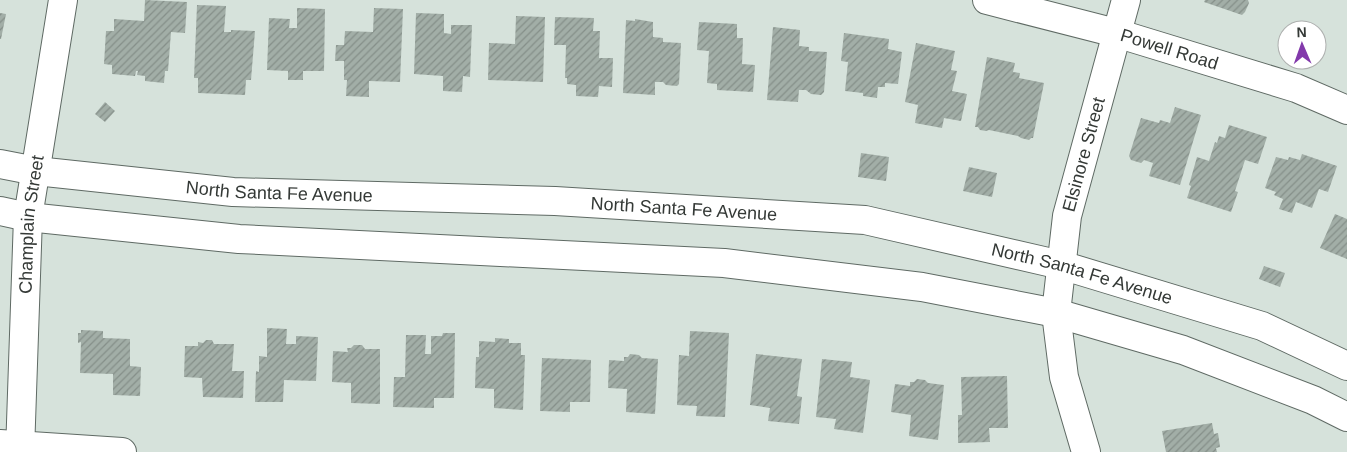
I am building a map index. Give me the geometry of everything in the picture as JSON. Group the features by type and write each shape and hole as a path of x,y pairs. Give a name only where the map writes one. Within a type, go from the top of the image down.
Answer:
{"main road":[{"name":"Champlain Street","path":"13,447 28,217 63,0"},
{"name":"Powell Road","path":"987,0 1116,33 1296,88 1347,110"},
{"name":"Elsinore Street","path":"1086,452 1064,377 1056,313 1067,216 1126,0"},
{"name":"North Santa Fe Avenue","path":"0,164 36,171 234,192 555,201 865,220 1062,265 1262,326 1347,366"},
{"path":"0,211 28,217 238,239 724,263 922,288 1056,313 1183,350 1313,400 1347,418"},
{"path":"13,447 122,452"}],"building":[{"path":"145,0 187,2 185,33 171,32 168,71 165,71 164,83 145,81 145,76 137,75 138,71 136,71 135,76 112,74 112,65 104,64 106,31 114,31 114,19 144,21"},
{"path":"1205,0 1248,0 1249,3 1242,15 1204,2"},
{"path":"197,5 226,6 224,32 231,32 231,30 255,31 251,80 246,80 245,95 198,93 198,78 194,78"},
{"path":"297,8 325,9 324,71 303,71 303,80 288,80 288,71 267,70 269,18 290,19 289,28 297,28"},
{"path":"374,8 403,9 400,82 369,81 369,97 346,96 347,80 344,80 344,61 335,61 336,45 344,45 345,31 373,32"},
{"path":"0,13 6,14 1,39 0,39"},
{"path":"416,13 444,14 444,33 451,34 451,25 472,25 470,77 463,76 462,92 443,91 443,76 414,74"},
{"path":"516,16 545,17 543,82 488,80 489,43 515,44"},
{"path":"555,17 594,18 593,31 600,31 599,58 613,58 612,87 599,86 598,97 576,96 576,85 567,84 567,78 565,78 566,45 554,45"},
{"path":"635,19 653,22 653,37 663,38 663,42 681,43 679,84 677,86 655,82 655,95 623,93 626,20 635,21"},
{"path":"699,22 737,24 737,38 743,38 742,64 755,65 753,92 717,90 717,84 707,83 709,51 697,50"},
{"path":"773,27 800,30 799,46 809,47 809,51 827,52 824,92 821,95 811,94 806,90 799,90 798,102 767,100"},
{"path":"844,33 889,39 888,49 902,52 898,84 885,83 885,87 878,87 877,98 863,96 863,93 845,91 848,62 841,61"},
{"path":"916,43 955,51 951,70 957,71 952,91 967,94 961,121 944,118 942,128 915,123 918,105 905,102"},
{"path":"987,57 1015,63 1013,72 1020,73 1019,78 1044,83 1033,138 1029,140 989,130 980,130 978,127 975,127"},
{"path":"105,102 115,111 105,122 95,114"},
{"path":"1175,107 1201,115 1180,185 1149,176 1153,163 1144,160 1141,163 1131,160 1129,156 1141,118 1159,123 1160,120 1170,123"},
{"path":"1229,125 1267,137 1258,164 1245,160 1235,191 1238,192 1231,212 1187,198 1197,157 1209,161 1215,142 1217,143 1219,136 1225,138"},
{"path":"861,153 889,157 886,181 858,177"},
{"path":"1302,154 1337,166 1328,192 1319,189 1312,208 1296,202 1292,213 1279,209 1283,199 1274,195 1276,192 1265,188 1276,157 1288,160 1289,157 1300,160"},
{"path":"969,167 997,173 992,197 963,191"},
{"path":"1335,214 1347,219 1347,259 1320,248"},
{"path":"1264,266 1285,273 1280,287 1259,279"},
{"path":"267,328 287,329 286,344 296,344 296,336 318,337 316,381 284,380 283,402 255,402 256,371 259,372 259,356 267,357"},
{"path":"81,330 103,331 103,338 130,339 130,366 141,367 140,396 113,395 113,374 80,373 81,342 78,343 78,333 81,333"},
{"path":"690,331 729,333 725,417 696,416 697,406 677,405 679,355 689,356"},
{"path":"443,333 455,333 454,398 434,398 434,408 393,407 394,377 405,377 406,335 426,335 425,354 431,354 431,336 442,336"},
{"path":"495,338 509,339 509,343 521,343 521,355 525,355 523,410 494,408 494,389 475,388 476,357 479,357 479,341 495,342"},
{"path":"206,340 212,340 214,344 234,344 232,371 244,371 243,398 203,397 202,378 184,377 185,346 198,346 198,342 203,343"},
{"path":"354,345 362,345 365,349 380,349 380,404 351,403 351,383 332,382 333,351 348,352 347,348 351,348"},
{"path":"630,354 639,355 642,358 658,359 655,414 626,412 627,389 608,388 609,360 624,361 624,357 628,357"},
{"path":"756,354 802,359 797,396 802,397 799,424 768,421 770,408 750,405"},
{"path":"542,358 591,360 590,402 570,402 570,412 540,411"},
{"path":"822,359 852,362 850,377 870,380 863,433 834,429 836,419 816,417"},
{"path":"1007,376 1008,428 989,428 990,442 958,443 958,415 962,415 961,377"},
{"path":"917,379 925,380 928,383 944,385 938,440 909,436 911,415 891,412 895,384 910,386 910,382 914,382"},
{"path":"1212,423 1214,434 1218,433 1220,447 1216,448 1217,452 1166,452 1162,431"}]}
